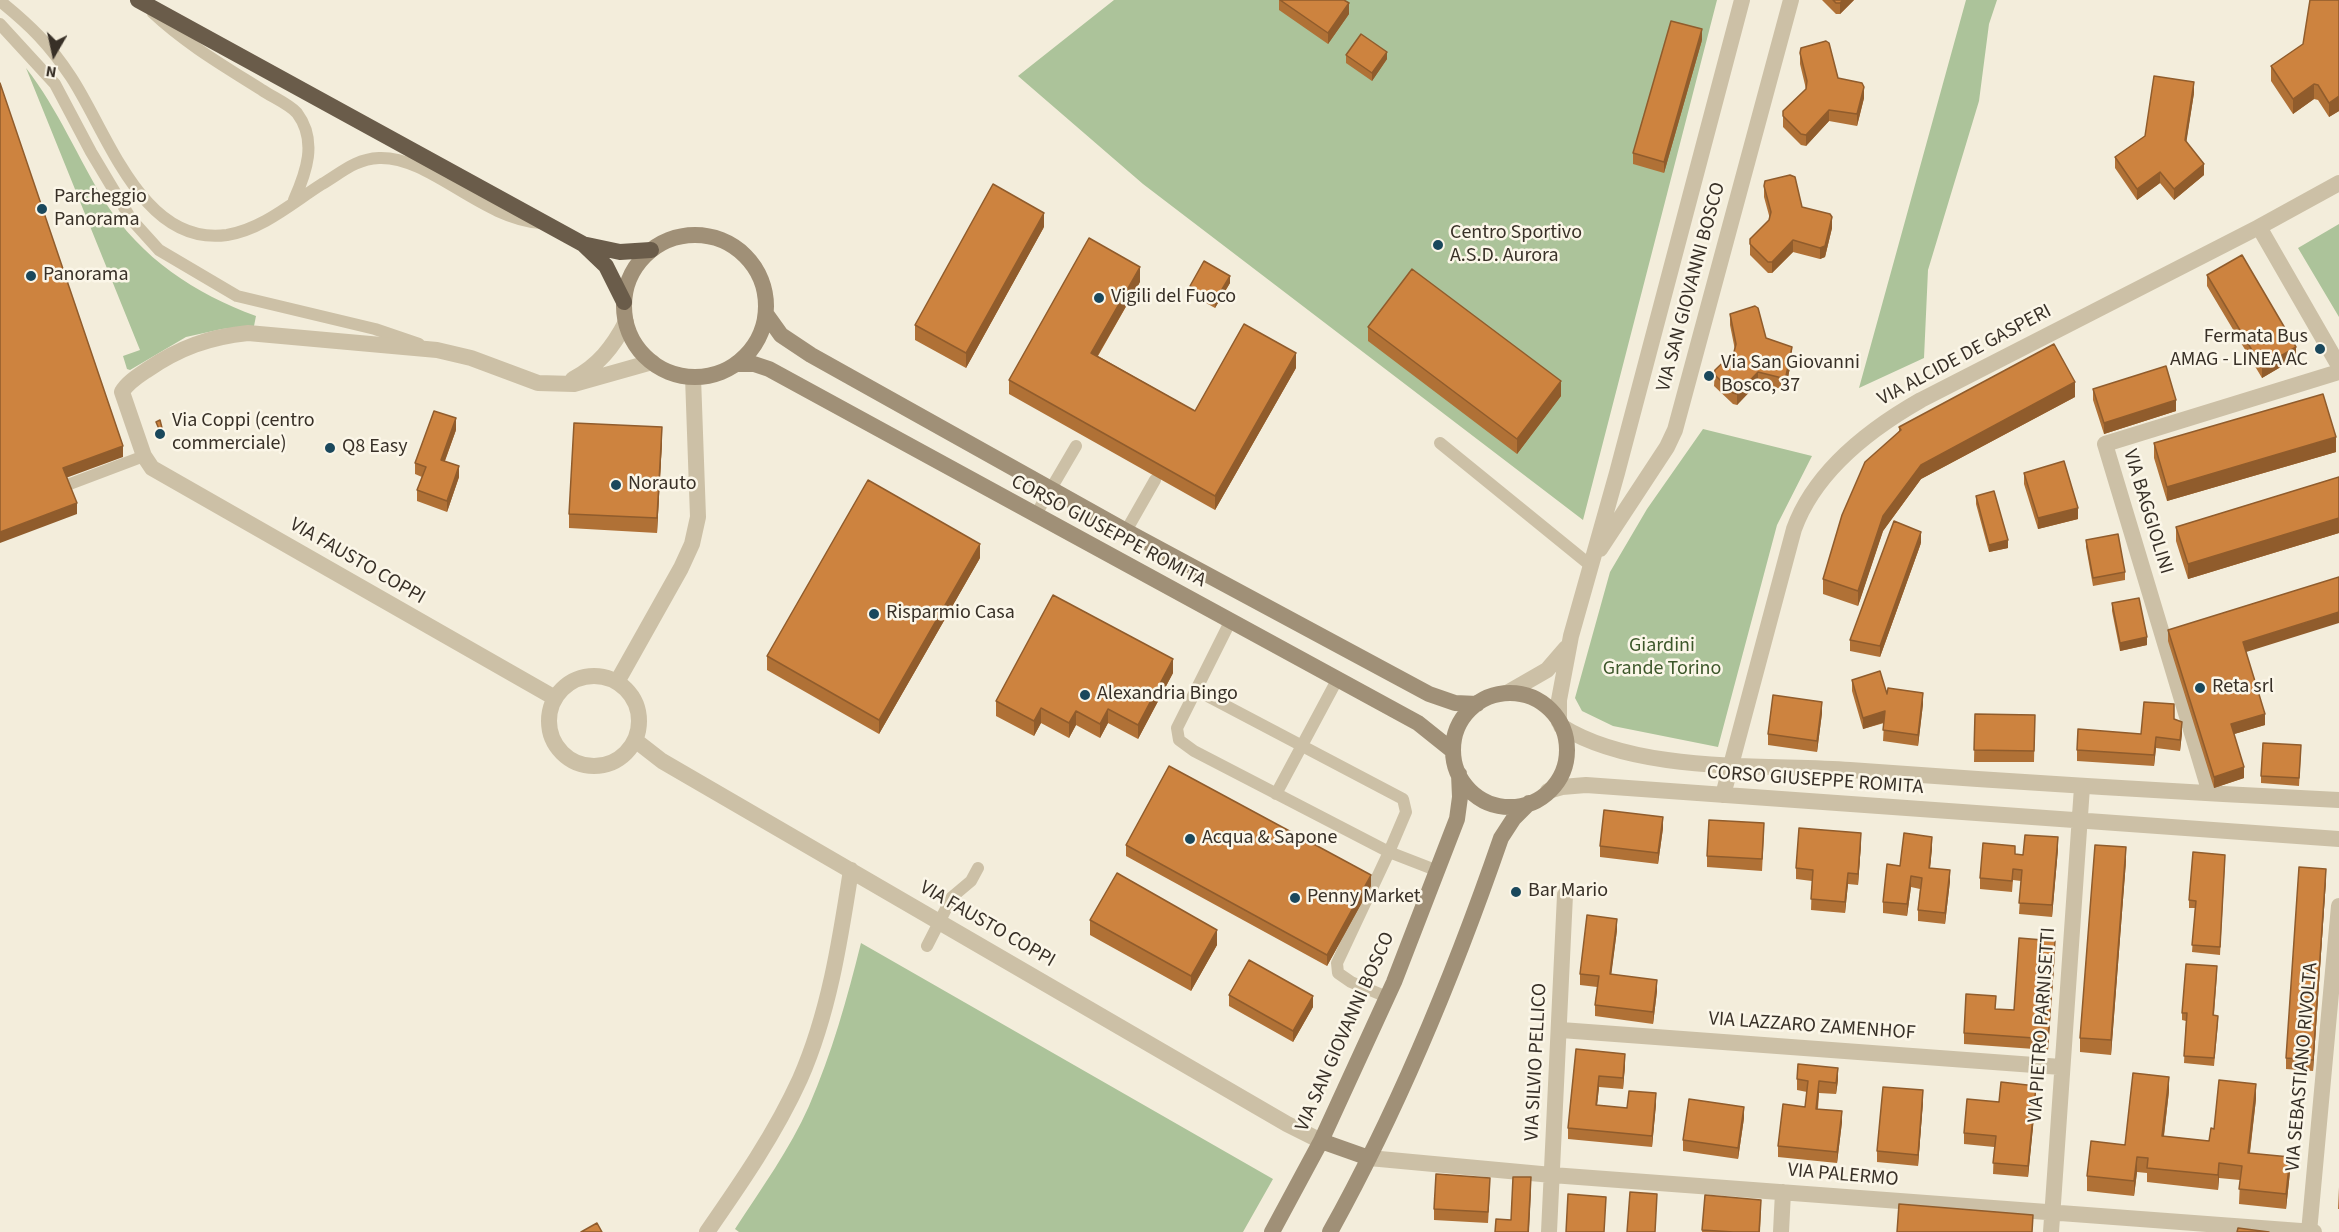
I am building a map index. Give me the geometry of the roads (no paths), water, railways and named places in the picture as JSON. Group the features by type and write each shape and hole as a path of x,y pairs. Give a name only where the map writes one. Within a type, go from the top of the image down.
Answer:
{"highway":[{"path":"139,1 542,224 583,244 620,252 651,250"},
{"path":"583,244 606,266 624,302"}],"main road":[{"path":"688,235 714,237 733,245 749,258 758,270 766,292 766,314 757,342 736,364 716,374 693,377 671,373 652,362 637,346 626,322 624,302 634,270 651,250 668,240 688,235"},
{"name":"CORSO GIUSEPPE ROMITA","path":"766,314 775,330 803,350 1126,531 1428,694 1455,703 1476,704"},
{"name":"CORSO GIUSEPPE ROMITA","path":"736,364 754,364 769,369 1418,723 1453,751"},
{"path":"1330,1232 1369,1158 1441,1001 1501,838 1514,818 1529,803 1548,791 1559,778 1565,762 1566,742 1560,724 1539,701 1524,695 1508,693 1491,696 1476,704 1459,725 1453,751 1459,774 1469,789 1484,800 1506,806 1529,803"},
{"name":"VIA SAN GIOVANNI BOSCO","path":"1272,1232 1321,1141 1387,997 1438,871 1458,812 1459,774"},
{"path":"1321,1141 1369,1158"}],"street":[{"name":"VIA SAN GIOVANNI BOSCO","path":"1571,636 1620,461 1742,0"},
{"name":"VIA SAN GIOVANNI BOSCO","path":"1590,565 1675,430 1791,0"},
{"name":"VIA ALCIDE DE GASPERI","path":"1723,795 1797,521 1814,490 1845,456 1878,426 1921,400 2259,227 2339,183"},
{"path":"2259,227 2339,366"},
{"path":"563,384 594,366 616,341 626,322"},
{"path":"144,456 122,392 156,364 195,342 234,334 263,334 437,350 471,358 527,381 563,384 574,384 652,362"},
{"name":"VIA BAGGIOLINI","path":"2210,793 2105,444 2339,372"},
{"path":"617,682 692,544 698,517 693,377"},
{"name":"VIA FAUSTO COPPI","path":"144,456 147,464 158,472 555,698"},
{"path":"1508,693 1531,681 1552,665 1564,651 1571,636"},
{"path":"1560,724 1559,700 1571,636"},
{"path":"604,677 617,682 627,690 639,714 635,740 627,752 608,763 587,765 573,761 562,752 549,726 550,712 555,698 576,680 604,677"},
{"name":"CORSO GIUSEPPE ROMITA","path":"1560,724 1588,738 1644,756 1730,766 1782,766 2082,787 2339,800"},
{"name":"VIA FAUSTO COPPI","path":"635,740 662,761 1287,1124 1321,1141"},
{"name":"CORSO GIUSEPPE ROMITA","path":"1548,791 1586,785 2339,839"},
{"path":"2079,821 2082,787"},
{"name":"VIA PIETRO PARNISETTI","path":"2051,1232 2079,821"},
{"path":"707,1232 744,1178 781,1117 800,1078 833,976 851,870"},
{"name":"VIA SILVIO PELLICO","path":"1549,1232 1561,1030 1565,895"},
{"name":"VIA SEBASTIANO RIVOLTA","path":"2309,1232 2339,906"},
{"name":"VIA LAZZARO ZAMENHOF","path":"1561,1030 2061,1067"},
{"name":"VIA PALERMO","path":"1369,1158 1552,1175 2314,1232"},
{"path":"1781,1232 1783,1192"}],"lane":[{"path":"139,1 178,37 296,113 308,139 309,151 306,173 294,201"},
{"path":"0,2 37,31 50,48 72,79 134,185 157,213 187,231 200,235 226,235 268,221 347,166 377,158 388,158 416,167 502,215 523,222 542,224"},
{"path":"0,24 55,84 91,152 132,219 159,250 237,296 375,328 437,350"},
{"path":"1440,443 1590,565"},
{"path":"1035,516 1076,446"},
{"path":"45,494 144,456"},
{"path":"1126,531 1155,480"},
{"path":"1230,622 1177,728 1179,740 1276,794 1389,852 1438,871"},
{"path":"1276,794 1337,680"},
{"path":"1196,690 1403,799 1406,812 1338,963 1338,973 1351,982 1387,997"},
{"path":"927,946 952,897 971,881 978,868"}],"place":[{"name":"Parcheggio Panorama","path":"42,209"},
{"name":"Centro Sportivo A.S.D. Aurora","path":"1438,245"},
{"name":"Panorama","path":"31,276"},
{"name":"Vigili del Fuoco","path":"1099,298"},
{"name":"Fermata Bus AMAG - LINEA AC","path":"2320,349"},
{"name":"Via San Giovanni Bosco, 37","path":"1709,376"},
{"name":"Via Coppi (centro commerciale)","path":"160,434"},
{"name":"Q8 Easy","path":"330,448"},
{"name":"Norauto","path":"616,485"},
{"name":"Risparmio Casa","path":"874,614"},
{"name":"Reta srl","path":"2200,688"},
{"name":"Alexandria Bingo","path":"1085,695"},
{"name":"Acqua & Sapone","path":"1190,839"},
{"name":"Bar Mario","path":"1516,892"},
{"name":"Penny Market","path":"1295,898"}],"park label":[{"name":"Giardini Grande Torino","path":"1662,658"}]}
